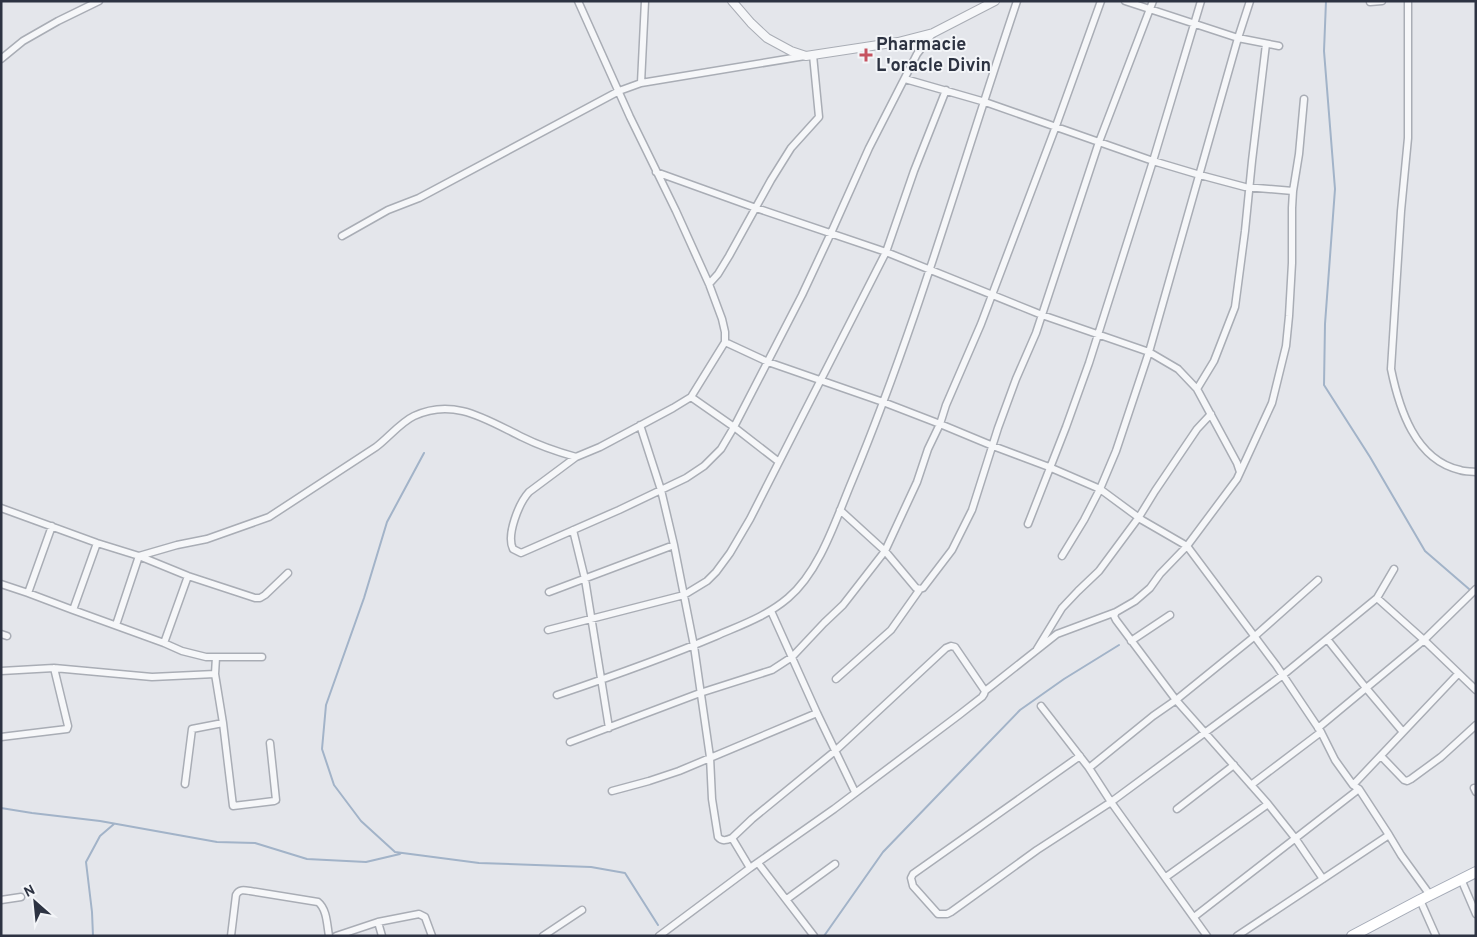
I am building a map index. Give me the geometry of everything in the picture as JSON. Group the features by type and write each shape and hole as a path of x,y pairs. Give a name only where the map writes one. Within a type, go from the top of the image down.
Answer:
{"main road":[{"path":"1352,936 1476,872"}],"street":[{"path":"1,59 23,41 99,1"},
{"path":"578,1 620,91 630,117 676,210 709,284 722,318 725,342 690,397 576,458 536,487 523,499 515,519 511,546 513,550 521,553 661,490 696,472 721,448 768,362 831,233 869,148 917,54 933,33"},
{"path":"640,83 645,1"},
{"path":"732,1 767,38 791,51 810,56"},
{"path":"342,236 388,210 419,198 620,91 640,83 898,42 933,33 995,1"},
{"path":"557,695 694,646 771,611 794,592 813,568 840,510 884,402 1017,1"},
{"path":"570,742 700,693 772,670 792,657 824,622 843,605 885,551 917,482 946,405 981,324 1056,126 1100,1"},
{"path":"1125,1 1238,38 1279,46"},
{"path":"836,679 891,630 920,589 923,588 952,550 972,510 1016,378 1042,316 1099,142 1153,1"},
{"path":"1028,524 1066,427 1098,334 1202,1"},
{"path":"1062,556 1100,489 1116,451 1149,352 1250,1"},
{"path":"1370,2 1382,1"},
{"path":"1408,1 1408,138 1401,210 1391,369 1407,420 1416,438 1426,451 1442,463 1460,470 1476,472"},
{"path":"1197,389 1214,361 1235,307 1266,44"},
{"path":"709,284 718,274 791,148 819,117 810,56"},
{"path":"905,79 985,102 1153,161 1200,175 1249,187 1293,191"},
{"path":"548,630 684,594 706,581 716,572 750,519 886,252 914,171 946,90"},
{"path":"659,936 960,715 982,697 984,690 1057,634 1116,612 1146,593 1160,574 1187,546 1237,479 1272,403 1286,346 1290,316 1293,191 1299,154 1304,98"},
{"path":"656,172 886,252 1042,316 1149,352 1178,369 1197,389 1238,463 1240,472"},
{"path":"725,342 768,362 884,402 1100,489 1139,517 1187,546 1283,675 1320,730 1335,760 1389,835 1425,897 1436,936"},
{"path":"690,397 734,427 778,462"},
{"path":"140,556 177,545 207,539 269,517 376,447 404,422 414,416 432,410 454,409 468,411 544,447 576,458"},
{"path":"1037,649 1062,608 1100,571 1139,517 1197,430 1211,414"},
{"path":"640,425 661,490 694,646 710,757 712,799 718,837 722,840 732,838 752,819 835,751 946,648 950,646 955,647 984,690"},
{"path":"1,508 97,543 140,556 188,576 255,598 265,595 288,573"},
{"path":"840,510 885,551 916,588 920,589"},
{"path":"28,593 52,526"},
{"path":"573,530 585,579 609,728"},
{"path":"73,610 97,543"},
{"path":"548,592 674,545"},
{"path":"116,625 140,556"},
{"path":"1080,756 913,874 911,878 912,886 938,914 946,914 1037,850 1111,802 1283,675 1377,598 1394,569"},
{"path":"164,643 188,576"},
{"path":"1089,768 1254,636 1318,580"},
{"path":"1,584 194,655 216,658 262,658"},
{"path":"1251,785 1320,730 1366,688 1424,640 1476,589"},
{"path":"1377,598 1476,690"},
{"path":"771,611 855,792"},
{"path":"1116,612 1114,616 1116,620 1176,700 1268,804 1295,838 1323,879"},
{"path":"1132,641 1170,615"},
{"path":"1328,638 1403,732"},
{"path":"216,658 215,674 233,806 276,800 270,743"},
{"path":"1,671 54,668 152,677 215,674"},
{"path":"1,737 67,729 68,726 54,668"},
{"path":"1194,917 1295,838 1356,787 1381,756 1458,674"},
{"path":"1042,706 1089,768 1111,802 1207,936"},
{"path":"612,791 650,782 817,712"},
{"path":"184,784 192,729 223,723"},
{"path":"1381,756 1404,780 1411,780 1476,726"},
{"path":"1176,809 1234,765"},
{"path":"1166,877 1268,804"},
{"path":"1237,936 1389,835"},
{"path":"732,838 750,868"},
{"path":"758,863 814,936"},
{"path":"787,899 834,864"},
{"path":"1461,879 1476,914"},
{"path":"231,936 236,896 242,890 318,902 324,908 329,936"},
{"path":"1,900 22,897"},
{"path":"544,936 582,910"},
{"path":"336,936 378,922 419,914 425,917 432,936"},
{"path":"378,922 382,936"}],"waterway":[{"path":"1326,1 1324,51 1335,189 1325,324 1324,385 1370,457 1425,551 1469,589"},
{"path":"424,453 387,522 364,598 326,705 322,749 334,785 361,821 395,852 479,863 591,867 625,873 658,925"},
{"path":"824,936 883,852 1020,710 1064,679 1119,645"},
{"path":"1,808 100,821 217,842 255,843 307,859 366,862 400,854"},
{"path":"93,936 86,862 100,836 114,824"}],"place":[{"name":"Pharmacie L'oracle Divin","path":"866,55"}]}
